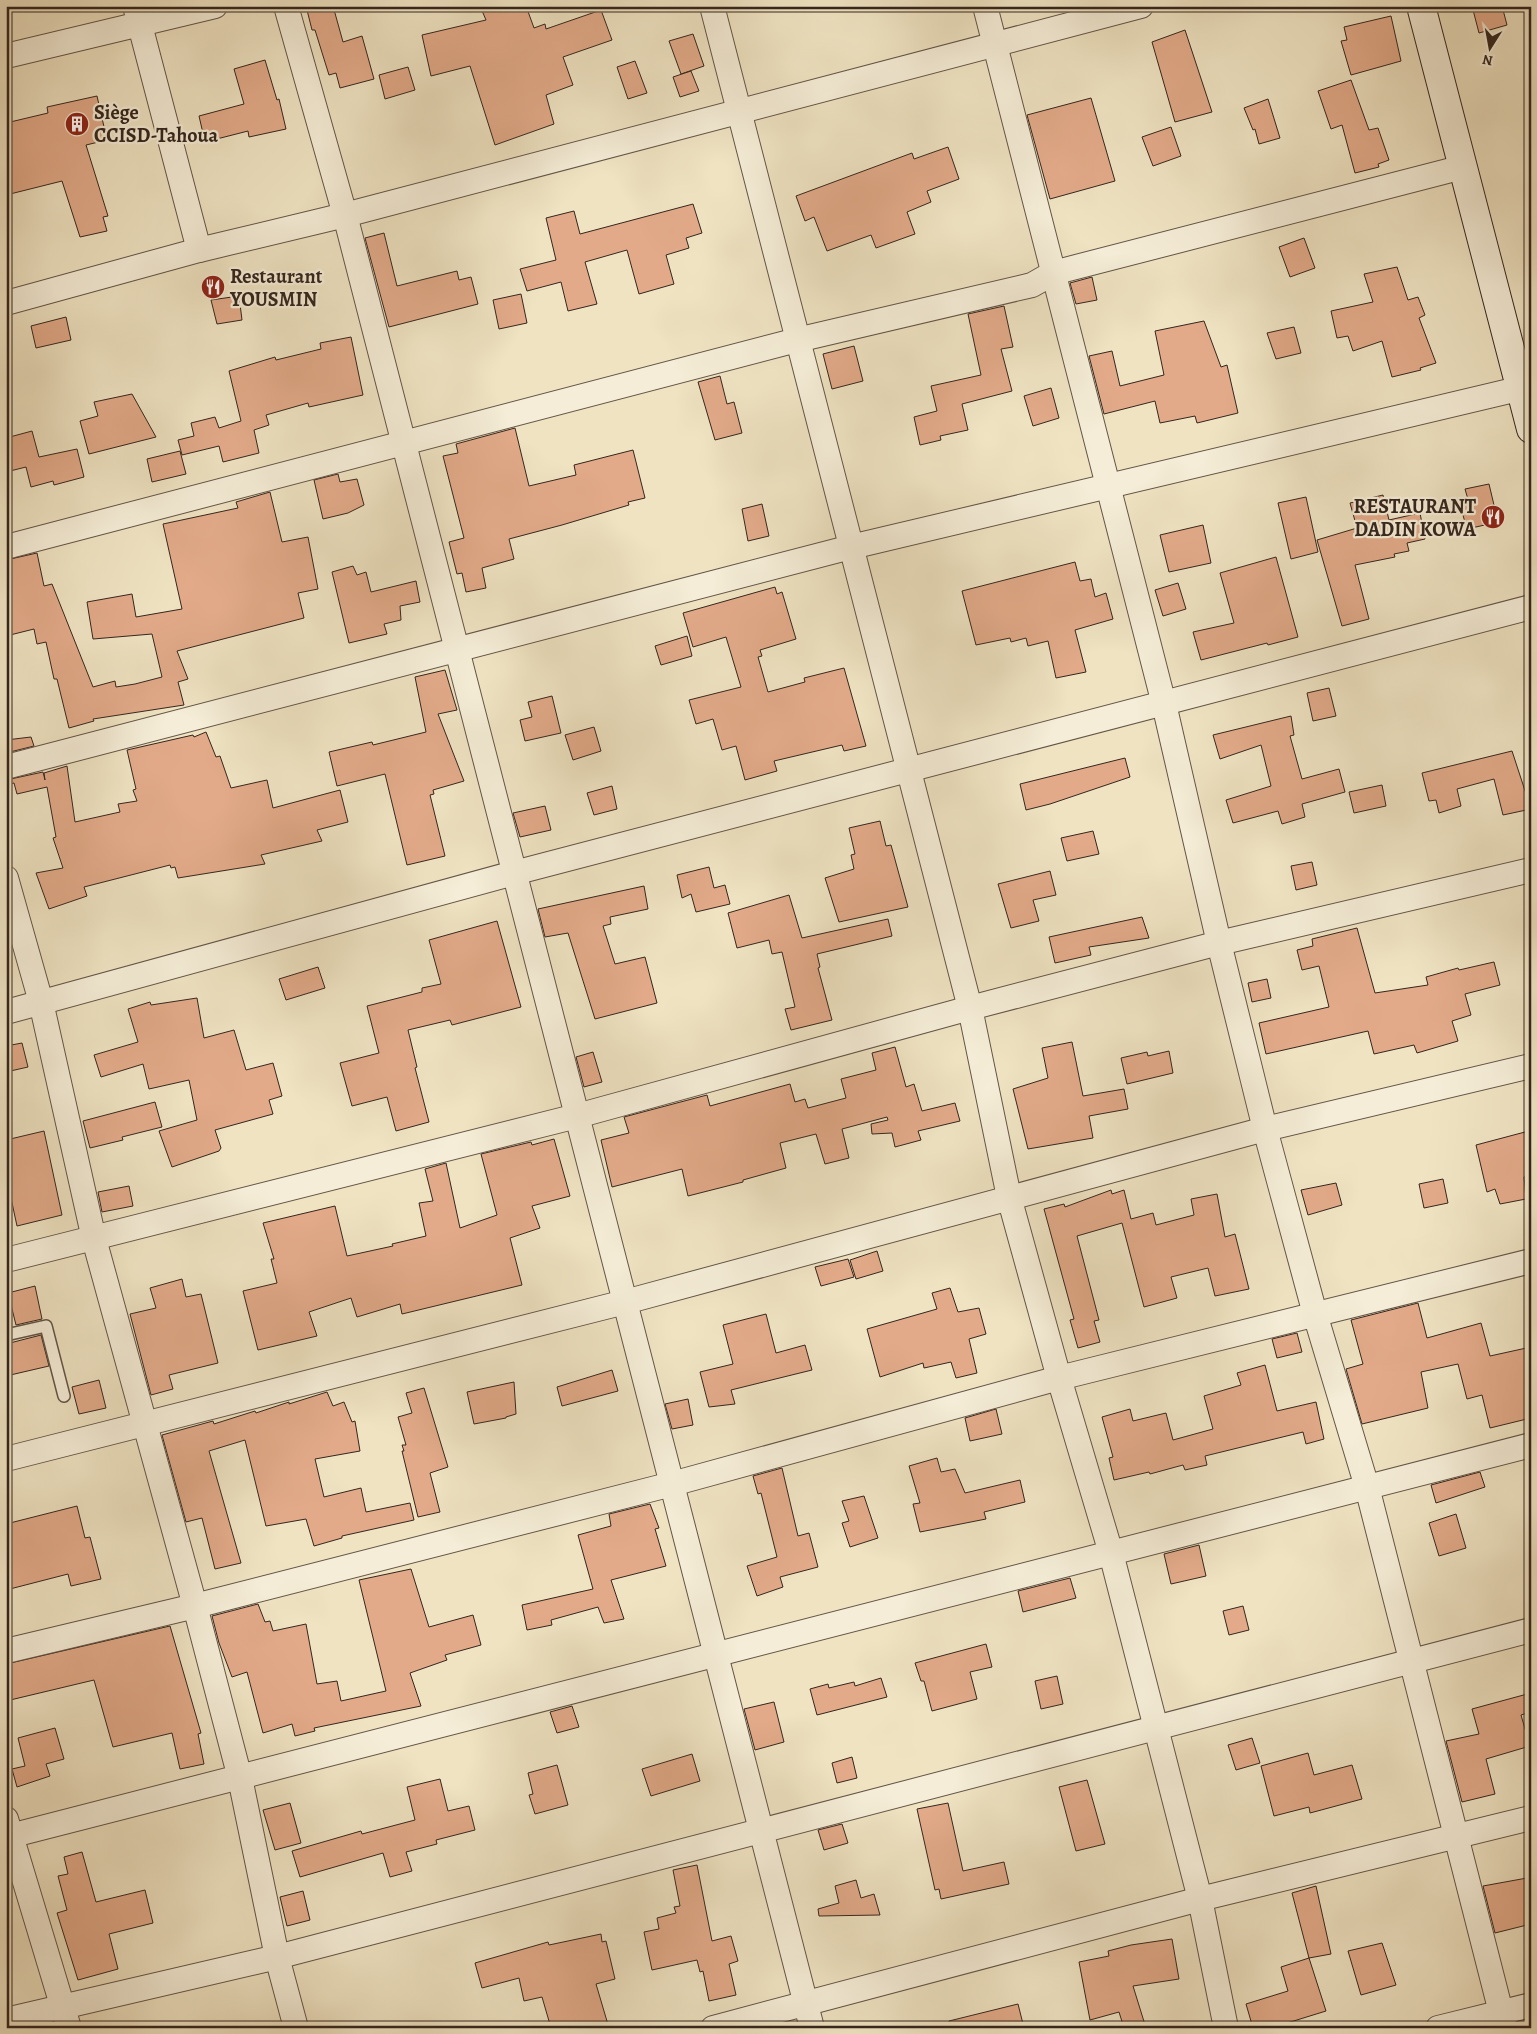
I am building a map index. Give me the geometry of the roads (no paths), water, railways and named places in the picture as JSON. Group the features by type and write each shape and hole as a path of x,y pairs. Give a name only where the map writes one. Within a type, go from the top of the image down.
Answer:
{"street":[{"path":"6,56 137,15 215,6"},
{"path":"286,6 345,215 812,2028"},
{"path":"712,6 738,113 970,1008 1010,1197 1059,1378 1111,1553 1200,1898 1226,2028"},
{"path":"985,6 1164,704 1218,942 1265,1129 1315,1314 1367,1487 1504,2020"},
{"path":"6,302 199,250 345,215 738,113 1142,6"},
{"path":"1421,6 1463,166 1526,387 1531,429"},
{"path":"137,15 199,250"},
{"path":"6,547 797,340 1032,284 1053,273 1463,166"},
{"path":"6,767 852,547 1526,387"},
{"path":"6,1012 514,873 1531,607"},
{"path":"6,1260 577,1116 1218,942 1531,870"},
{"path":"6,878 41,1002 94,1239 195,1606 240,1778 278,1957 296,2028"},
{"path":"6,1459 625,1302 1265,1129 1531,1066"},
{"path":"6,1651 195,1606 672,1484 1059,1378 1531,1262"},
{"path":"69,2028 8,1831 240,1778 1531,1445"},
{"path":"6,2020 63,2005 278,1957 1531,1630"},
{"path":"713,2028 1200,1898 1531,1818"},
{"path":"1438,2028 1504,2020 1531,2005"}],"lane":[{"path":"6,1335 46,1326 64,1396"}],"place":[{"name":"Siège CCISD-Tahoua","path":"77,124"},
{"name":"Restaurant YOUSMIN","path":"213,287"},
{"name":"RESTAURANT DADIN KOWA","path":"1493,517"}]}
